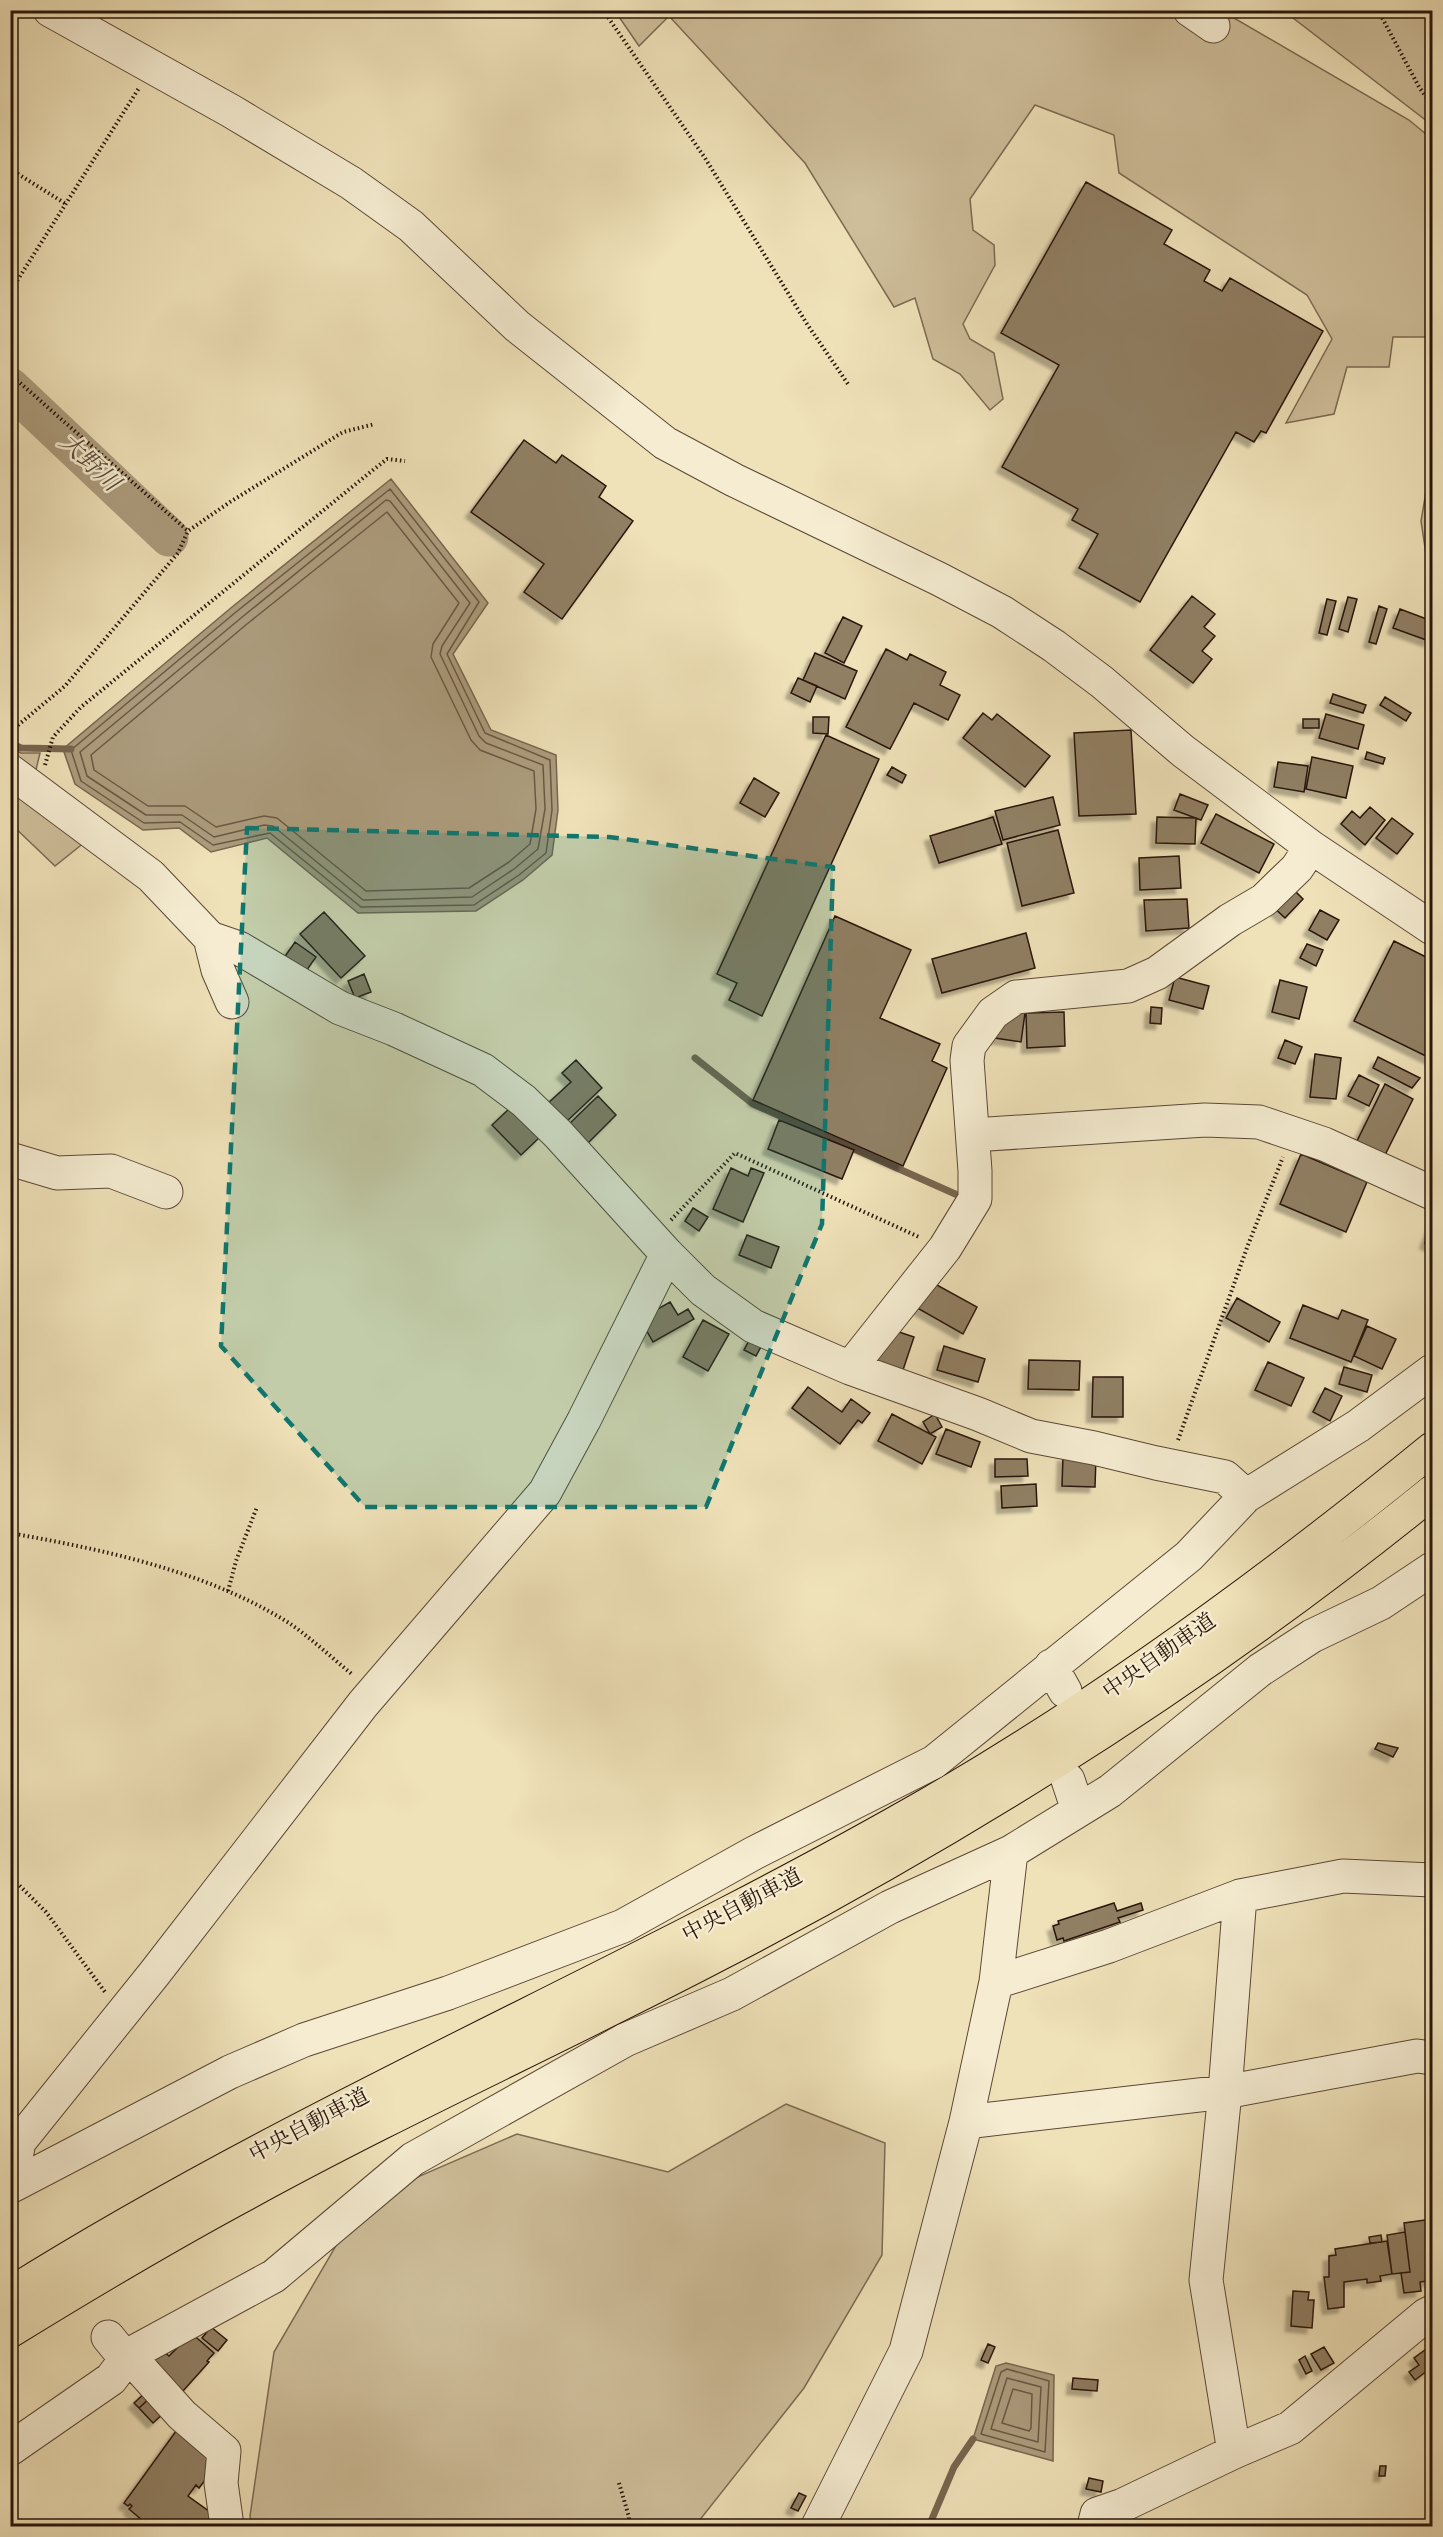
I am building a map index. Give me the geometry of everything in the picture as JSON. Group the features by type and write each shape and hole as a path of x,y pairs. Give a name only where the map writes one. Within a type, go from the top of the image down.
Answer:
{"highway":[{"name":"中央自動車道","path":"10,2294 72,2255 233,2165 481,2036 699,1929 931,1803 1074,1714 1181,1642 1322,1539 1432,1449"},
{"name":"中央自動車道","path":"10,2331 88,2283 248,2192 715,1956 949,1827 1087,1743 1201,1667 1347,1561 1432,1492"}],"street":[{"path":"50,10 85,28 351,183 403,220 517,326 665,442 734,480 1002,612 1054,646 1102,682 1183,751 1311,847 1432,928"},
{"path":"10,771 151,876 210,938 239,948 340,1008 394,1029 483,1070 524,1101 558,1134 703,1290 753,1326 850,1368 978,1414 1031,1436 1225,1477 1245,1496"},
{"path":"850,1368 945,1248 975,1199 967,1060 969,1046 993,1013 1016,997 1128,986 1157,973 1230,920 1264,900 1297,868 1311,847"},
{"path":"210,938 218,970 232,1002"},
{"path":"973,1136 1205,1120 1259,1122 1324,1144 1432,1193"},
{"path":"10,1160 57,1173 111,1171 166,1192"},
{"path":"660,1246 584,1420 545,1492 373,1692 122,2014 19,2142 14,2168 14,2185 230,2072 304,2040 459,1989 623,1926 754,1853 934,1762 1058,1678 1189,1556 1245,1496 1358,1426 1432,1371"},
{"path":"117,2348 136,2351 274,2276 413,2158 625,2040 732,1994 890,1907 1011,1852 1073,1795 1110,1791 1260,1670 1312,1636 1381,1603 1432,1569"},
{"path":"818,2526 906,2351 966,2122 996,1982 1011,1852"},
{"path":"996,1982 1109,1946 1240,1896 1343,1876 1432,1880"},
{"path":"1234,2452 1206,2280 1225,2092 1240,1896"},
{"path":"966,2122 1225,2092 1417,2056 1432,2058"},
{"path":"1094,2526 1097,2514 1132,2516 1234,2452 1290,2428 1432,2312"},
{"path":"10,2449 111,2379 117,2348"},
{"path":"117,2348 138,2366 182,2415 224,2451 221,2483 227,2526"}],"path":[{"path":"603,10 705,158 801,314 848,384"},
{"path":"1378,10 1419,87 1432,105"},
{"path":"10,292 153,68"},
{"path":"10,169 66,204"},
{"path":"10,374 188,531"},
{"path":"11,730 65,686 178,554 188,531 230,501 343,432 375,424"},
{"path":"45,763 53,737 81,707 387,459 405,461"},
{"path":"1168,1466 1248,1245 1293,1132"},
{"path":"660,1246 735,1153 836,1201 945,1248"},
{"path":"228,1591 236,1561 257,1507"},
{"path":"10,1533 86,1547 214,1584 289,1624 373,1692"},
{"path":"10,1876 46,1912 122,2014"},
{"path":"619,2482 629,2517 629,2526"}],"highlighted area":[{"path":"247,828 609,837 833,867 822,1224 706,1507 365,1507 221,1346"}],"shaded area":[{"path":"615,11 1222,11 1409,120 1432,139 1432,337 1393,337 1389,367 1347,367 1334,414 1286,423 1332,339 1307,295 1119,173 1114,135 1035,105 970,199 973,230 994,245 995,265 963,324 970,339 994,353 1003,399 990,410 960,374 933,359 915,298 894,307 805,163 669,16 639,46"},
{"path":"1284,11 1432,11 1432,125"},
{"path":"1432,457 1432,594 1421,521"},
{"path":"10,747 21,753 40,753 34,778 85,842 55,866 11,824"},
{"path":"786,2104 885,2143 882,2255 804,2388 695,2526 252,2526 250,2516 274,2352 362,2201 517,2134 668,2172"}],"water":[{"path":"391,479 488,603 453,654 491,730 556,755 558,810 552,855 523,880 476,911 358,913 267,838 211,852 179,828 143,830 75,784 63,749 232,607"},
{"path":"1006,2363 1054,2375 1053,2461 973,2439 996,2366"}],"building":[{"path":"1086,182 1172,230 1164,244 1210,270 1204,281 1222,291 1230,278 1323,331 1266,433 1261,431 1254,442 1236,432 1140,602 1079,568 1098,534 1072,520 1078,509 1002,467 1059,365 1001,333"},
{"path":"524,440 556,463 562,455 606,486 599,497 633,521 562,619 524,592 544,564 471,512"},
{"path":"1192,596 1215,614 1204,627 1215,636 1202,651 1212,659 1193,683 1150,650"},
{"path":"1348,597 1357,599 1348,632 1339,629"},
{"path":"1327,599 1336,601 1327,635 1319,633"},
{"path":"1379,606 1387,609 1376,644 1369,642"},
{"path":"1400,609 1432,621 1429,641 1393,628"},
{"path":"843,617 862,626 844,663 825,653"},
{"path":"886,649 907,660 910,654 946,672 940,685 960,695 948,720 914,703 890,749 846,727"},
{"path":"815,653 857,671 845,699 803,680"},
{"path":"798,678 817,686 810,702 791,693"},
{"path":"1333,694 1366,705 1363,713 1330,703"},
{"path":"1385,697 1411,713 1406,721 1380,705"},
{"path":"983,713 992,720 997,714 1050,756 1025,787 963,738"},
{"path":"1326,714 1364,725 1358,749 1319,738"},
{"path":"813,717 829,717 828,734 813,733"},
{"path":"1303,719 1319,719 1319,728 1303,728"},
{"path":"1131,730 1136,814 1079,816 1074,733"},
{"path":"826,735 879,759 762,1016 729,1000 737,983 717,974"},
{"path":"1367,752 1385,758 1383,764 1365,759"},
{"path":"1312,757 1353,766 1346,798 1306,789"},
{"path":"1278,762 1308,766 1304,792 1274,787"},
{"path":"892,767 906,775 902,783 887,775"},
{"path":"754,778 779,793 765,817 740,803"},
{"path":"1180,794 1208,805 1201,820 1174,810"},
{"path":"1053,797 1060,825 1003,840 995,811"},
{"path":"1370,807 1385,820 1365,845 1341,824 1352,811 1360,818"},
{"path":"1216,814 1274,844 1259,873 1201,843"},
{"path":"993,817 1002,844 939,863 930,836"},
{"path":"1157,817 1196,818 1195,844 1156,843"},
{"path":"1392,818 1413,834 1397,854 1376,838"},
{"path":"1058,830 1074,893 1022,906 1007,843"},
{"path":"1179,856 1181,888 1140,890 1139,858"},
{"path":"1288,884 1303,899 1285,918 1269,903"},
{"path":"1187,899 1189,928 1146,931 1144,900"},
{"path":"1320,910 1339,920 1327,940 1309,930"},
{"path":"324,912 365,956 341,978 300,934"},
{"path":"835,916 911,950 880,1018 940,1044 932,1061 947,1068 903,1166 753,1100"},
{"path":"1026,933 1035,968 942,993 932,959"},
{"path":"1394,941 1432,960 1432,1059 1354,1021"},
{"path":"295,942 316,957 302,977 281,962"},
{"path":"1307,944 1323,950 1316,966 1300,958"},
{"path":"364,974 371,992 355,998 348,981"},
{"path":"1175,977 1209,986 1203,1009 1169,1000"},
{"path":"1280,980 1307,987 1299,1019 1272,1012"},
{"path":"1151,1007 1162,1008 1161,1024 1150,1023"},
{"path":"999,1010 1025,1013 1021,1042 995,1038"},
{"path":"1064,1012 1065,1046 1027,1048 1026,1013"},
{"path":"1285,1040 1302,1047 1295,1064 1278,1058"},
{"path":"1315,1054 1341,1058 1336,1099 1310,1097"},
{"path":"1378,1057 1420,1078 1412,1088 1373,1068"},
{"path":"576,1060 602,1088 564,1124 546,1105 571,1082 562,1073"},
{"path":"1359,1075 1379,1085 1369,1106 1348,1096"},
{"path":"1385,1084 1413,1099 1384,1157 1356,1143"},
{"path":"598,1096 616,1115 585,1146 566,1127"},
{"path":"511,1107 540,1137 521,1155 492,1125"},
{"path":"779,1120 854,1150 842,1179 768,1149"},
{"path":"1301,1154 1367,1182 1346,1232 1280,1204"},
{"path":"731,1168 748,1176 751,1168 764,1173 743,1222 713,1209"},
{"path":"693,1208 708,1217 699,1231 685,1221"},
{"path":"1432,1226 1432,1246 1425,1243"},
{"path":"747,1235 779,1247 771,1268 739,1255"},
{"path":"926,1279 977,1307 963,1334 912,1305"},
{"path":"1237,1298 1280,1322 1269,1342 1226,1318"},
{"path":"670,1302 678,1315 688,1309 694,1319 653,1342 640,1319"},
{"path":"1303,1305 1338,1319 1342,1310 1368,1320 1351,1362 1290,1338"},
{"path":"703,1320 729,1334 708,1371 683,1357"},
{"path":"1367,1326 1396,1339 1382,1369 1354,1356"},
{"path":"884,1327 914,1337 903,1370 873,1359"},
{"path":"752,1335 764,1341 756,1356 744,1350"},
{"path":"944,1346 985,1359 978,1382 937,1370"},
{"path":"1029,1360 1080,1361 1079,1390 1028,1389"},
{"path":"1268,1362 1304,1378 1291,1406 1255,1390"},
{"path":"1344,1367 1372,1375 1367,1392 1339,1384"},
{"path":"1093,1377 1123,1377 1123,1417 1092,1417"},
{"path":"808,1387 842,1412 851,1399 870,1413 862,1423 858,1420 840,1444 792,1408"},
{"path":"1325,1388 1342,1396 1330,1421 1313,1412"},
{"path":"892,1414 936,1437 922,1464 878,1441"},
{"path":"935,1414 942,1427 930,1434 923,1422"},
{"path":"946,1429 980,1442 971,1467 936,1454"},
{"path":"1063,1456 1096,1457 1095,1487 1062,1486"},
{"path":"995,1459 1027,1459 1028,1476 995,1477"},
{"path":"1036,1484 1037,1506 1002,1508 1001,1486"},
{"path":"1378,1743 1398,1748 1393,1757 1375,1749"},
{"path":"1114,1903 1117,1911 1141,1903 1143,1910 1118,1918 1120,1922 1064,1941 1063,1938 1057,1940 1053,1926 1059,1924 1058,1921"},
{"path":"1432,2219 1432,2280 1420,2282 1421,2291 1404,2293 1401,2273 1410,2272 1404,2223"},
{"path":"1405,2232 1410,2272 1392,2274 1387,2235"},
{"path":"1381,2235 1382,2242 1370,2243 1369,2237"},
{"path":"1387,2241 1392,2274 1380,2276 1381,2281 1367,2283 1367,2279 1344,2282 1344,2307 1328,2309 1324,2277 1329,2277 1329,2256 1336,2255 1335,2249"},
{"path":"1293,2291 1309,2292 1308,2300 1314,2300 1312,2328 1291,2326"},
{"path":"211,2327 227,2340 218,2351 202,2338"},
{"path":"189,2331 214,2353 207,2361 209,2362 183,2391 152,2363 163,2351 169,2356 177,2348 172,2344"},
{"path":"988,2344 995,2347 988,2363 981,2360"},
{"path":"1324,2347 1334,2363 1321,2370 1311,2354"},
{"path":"1429,2347 1432,2352 1432,2367 1415,2380 1409,2372 1419,2365 1414,2358"},
{"path":"1305,2356 1312,2371 1306,2374 1299,2360"},
{"path":"1073,2378 1098,2380 1097,2391 1072,2389"},
{"path":"147,2391 152,2396 139,2408 134,2403"},
{"path":"153,2395 167,2410 153,2423 139,2408"},
{"path":"179,2427 218,2456 209,2475 199,2488 196,2485 188,2496 217,2517 218,2526 149,2526 129,2509 132,2506 130,2504 128,2506 124,2503"},
{"path":"1380,2466 1386,2466 1385,2476 1379,2476"},
{"path":"1089,2478 1103,2481 1101,2492 1086,2489"},
{"path":"799,2493 806,2496 798,2511 791,2508"}],"waterway":[{"name":"大野川","path":"10,387 169,537"},
{"path":"10,743 21,748 71,749"},
{"path":"695,1058 753,1104 962,1197"},
{"path":"929,2526 954,2467 973,2439"}]}
